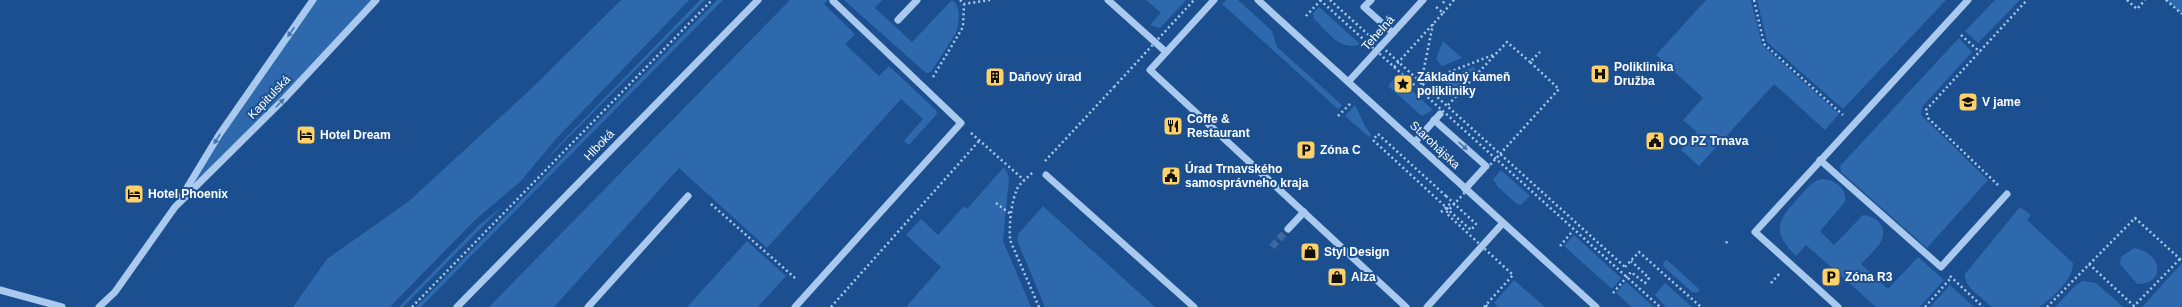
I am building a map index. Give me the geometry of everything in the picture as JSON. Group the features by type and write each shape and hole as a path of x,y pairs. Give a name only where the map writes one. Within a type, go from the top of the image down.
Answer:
{"street":[{"name":"Kapitulská","path":"99,307 108,300 175,207 219,135 313,0"},
{"name":"Kapitulská","path":"175,207 284,100 376,0"},
{"name":"Hlboká","path":"457,307 758,0"},
{"path":"898,20 917,0"},
{"path":"1108,0 1166,52"},
{"path":"1214,0 1150,70 1406,307"},
{"name":"Starohájska","path":"1258,0 1349,81 1502,224 1596,307"},
{"path":"1371,0 1364,7 1393,33"},
{"name":"Tehelná","path":"1349,81 1423,0"},
{"path":"1838,307 1756,232 1820,160 1968,0"},
{"path":"795,307 961,123 833,1"},
{"path":"1415,142 1442,112"},
{"path":"1434,120 1486,166 1465,189"},
{"path":"1820,160 1941,267 2006,194"},
{"path":"1046,175 1194,307"},
{"path":"588,307 688,196"},
{"path":"1288,229 1304,212"},
{"path":"1432,306 1502,224"},
{"path":"0,290 62,307"}],"path":[{"path":"412,307 712,0"},
{"path":"925,89 963,27 964,4 960,0"},
{"path":"964,4 990,0"},
{"path":"1043,163 1194,0"},
{"path":"1306,16 1320,0 1442,112 1660,307"},
{"path":"1330,0 1421,84 1625,267 1639,252 1701,307"},
{"path":"1394,67 1454,0"},
{"path":"1754,0 1764,44 1844,115"},
{"path":"2006,194 1926,114 1926,110 2027,0"},
{"path":"2127,0 2137,9 2145,0"},
{"path":"2166,0 2182,14"},
{"path":"1433,4 1443,13"},
{"path":"1421,84 1434,23"},
{"path":"1961,35 1980,52"},
{"path":"1442,112 1507,42 1559,89 1496,159 1447,209 1442,212"},
{"path":"1530,62 1540,52"},
{"path":"1417,88 1421,84 1496,54"},
{"path":"1338,116 1352,102"},
{"path":"961,123 1024,180"},
{"path":"1378,134 1446,196 1452,202 1476,224 1471,230 1373,140 1378,134"},
{"path":"831,307 979,140"},
{"path":"1033,172 1024,180 1016,193 1010,240 1039,307"},
{"path":"1452,202 1446,213 1513,275 1486,306"},
{"path":"996,203 1012,216"},
{"path":"711,204 794,278"},
{"path":"2047,307 2089,264 2135,218 2181,258 2134,306 2089,264"},
{"path":"1560,246 1571,233"},
{"path":"1726,242 1729,239"},
{"path":"1613,294 1631,272 1644,284 1649,278 1631,261"},
{"path":"1941,267 1983,307"},
{"path":"1925,307 1952,277"}],"shaded area":[{"path":"313,0 376,0 175,207"},
{"path":"621,0 689,0 555,140 521,181 475,220 390,307 293,307 327,259 409,201 533,87"},
{"path":"700,0 705,0 545,161 556,148"},
{"path":"717,0 723,0 421,307 416,307"},
{"path":"790,0 828,0 824,4 855,34 845,44 879,76 889,66 936,110 937,114 909,145 904,141 923,119 901,99 767,248 679,168 554,307 489,307"},
{"path":"844,0 882,0 875,8 912,42 952,0 957,7 959,15 956,33 931,72 926,73"},
{"path":"1146,0 1186,0 1160,28 1150,25 1161,13"},
{"path":"1226,0 1238,0 1272,31 1277,47 1342,105 1338,109 1222,4"},
{"path":"1706,0 1751,0 1762,45 1839,114 1825,130 1774,84 1699,166 1681,150 1697,132 1683,120 1703,98 1656,55"},
{"path":"1757,0 1946,0 1843,109 1767,42"},
{"path":"1995,0 2020,0 1978,43 1965,31"},
{"path":"2166,0 2182,0 2182,14"},
{"path":"1319,7 1360,44 1353,46 1346,45 1334,39 1314,19 1313,13"},
{"path":"1959,38 1972,52 1922,107 1921,115 1988,180 1927,248 1841,172 1840,166"},
{"path":"1443,41 1462,58 1442,66 1436,59"},
{"path":"1473,67 1476,70 1453,94 1445,86 1448,77"},
{"path":"1396,76 1433,110 1422,116 1388,86"},
{"path":"1355,105 1371,135 1369,137 1345,116"},
{"path":"1004,167 1009,177 1003,241 1031,307 906,307 941,267 906,235 921,219 938,235 964,206 967,209"},
{"path":"1501,170 1530,196 1521,205 1517,204 1498,187 1493,179"},
{"path":"1822,179 1827,179 1839,186 1845,197 1845,202 1820,231 1834,245 1863,215 1871,217 1881,225 1883,236 1878,246 1861,264 1888,289 1918,257 1944,280 1920,307 1876,307 1806,245 1796,256 1788,247 1780,232 1782,219 1792,204 1810,186"},
{"path":"503,206 403,307 399,307 479,225"},
{"path":"1043,206 1155,307 1045,307 1017,240 1019,233"},
{"path":"2020,207 2031,215 2027,220 2073,263 2072,269 2070,276 2061,288 2039,307 1992,307 1967,284 1965,274"},
{"path":"1574,235 1621,278 1612,289 1564,246"},
{"path":"747,241 786,276 758,307 687,307"},
{"path":"2134,248 2144,251 2151,256 2155,262 2157,268 2156,274 2153,279 2146,283 2137,284 2120,264 2121,257"},
{"path":"1666,260 1700,290 1697,293 1692,292 1664,267 1663,263"},
{"path":"2182,263 2182,307 2142,307"},
{"path":"1514,280 1545,307 1498,307 1494,303"},
{"path":"2083,281 2096,283 2123,307 2055,307 2076,285"},
{"path":"1626,282 1654,307 1632,307 1616,293"},
{"path":"1665,283 1692,307 1666,307 1655,295"},
{"path":"1950,285 1974,307 1930,307"}],"tunnel":[{"path":"1272,247 1288,229"}],"place":[{"name":"Poliklinika Družba","path":"1600,74"},
{"name":"Daňový úrad","path":"995,77"},
{"name":"Základný kameň polikliniky","path":"1403,84"},
{"name":"V jame","path":"1968,102"},
{"name":"Coffe & Restaurant","path":"1173,126"},
{"name":"Hotel Dream","path":"306,135"},
{"name":"OO PZ Trnava","path":"1655,141"},
{"name":"Zóna C","path":"1306,150"},
{"name":"Úrad Trnavského samosprávneho kraja","path":"1171,176"},
{"name":"Hotel Phoenix","path":"134,194"},
{"name":"Styl Design","path":"1310,252"},
{"name":"Alza","path":"1337,277"},
{"name":"Zóna R3","path":"1831,277"}]}
